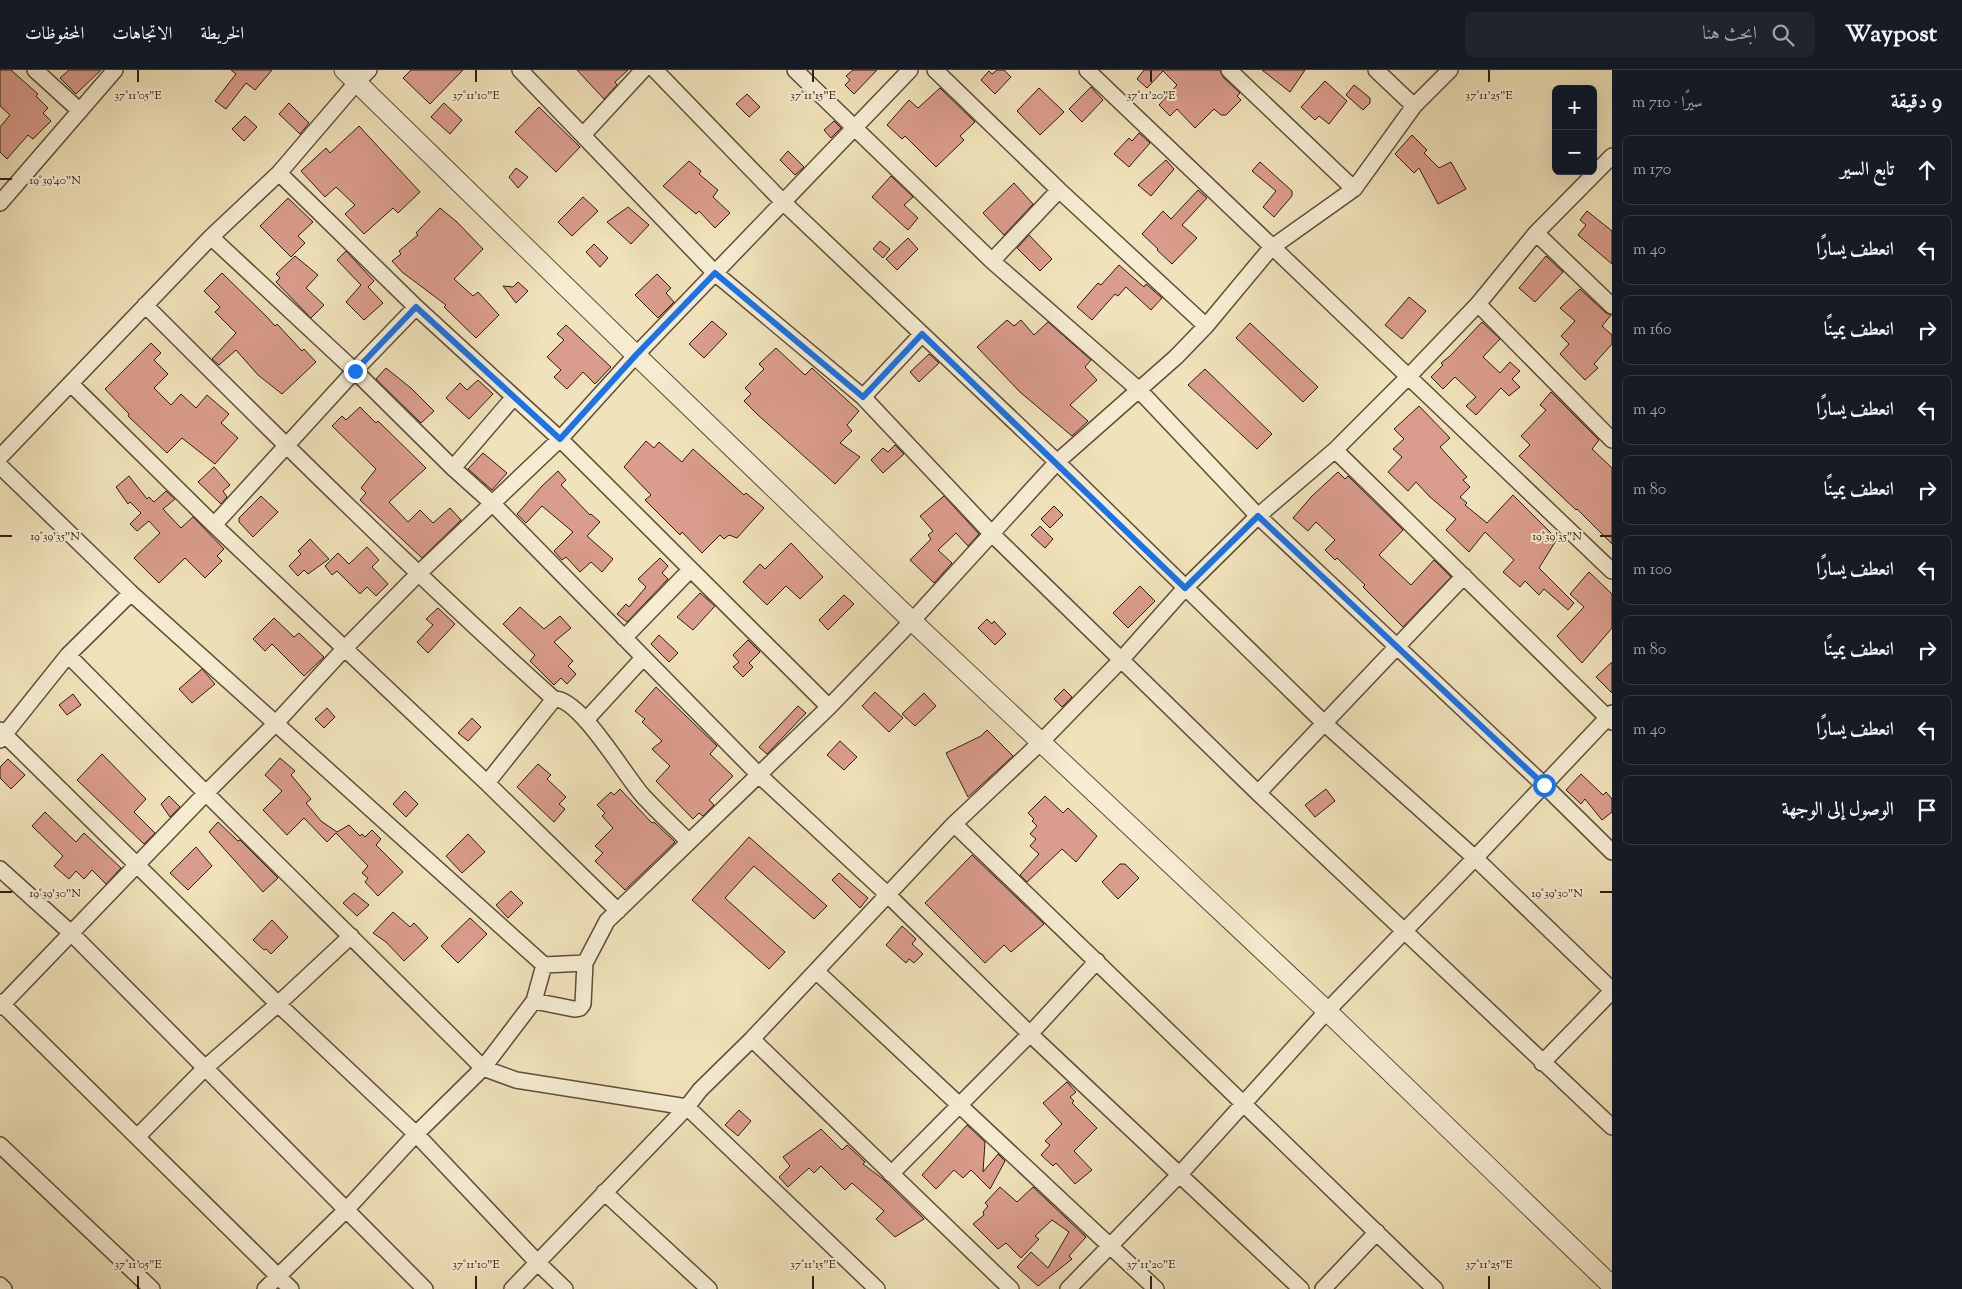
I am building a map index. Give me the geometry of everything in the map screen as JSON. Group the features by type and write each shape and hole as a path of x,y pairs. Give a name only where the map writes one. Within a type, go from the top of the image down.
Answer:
{"street":[{"path":"35,70 80,111"},
{"path":"3,194 80,111 115,70"},
{"path":"520,70 715,273 863,397 992,534 1258,792 1612,1128"},
{"path":"583,135 643,70"},
{"path":"656,70 783,202 1057,462 1324,723 1475,858 1612,991 1542,1062"},
{"path":"795,70 992,261 1139,390 1258,516 1544,785 1612,852"},
{"path":"291,1289 1,1005 205,794 276,724 345,648 399,596 418,574 560,439 636,355 910,70"},
{"path":"935,70 1059,190 1206,326"},
{"path":"1086,70 1612,571"},
{"path":"1229,70 1354,189"},
{"path":"1376,70 1414,106"},
{"path":"534,1001 574,1009 580,1008 583,1004 585,963 607,921 688,841 830,707 1057,462 1176,357 1206,326 1271,248 1354,189 1414,106 1450,70"},
{"path":"0,457 211,237 279,173 357,74 636,355 1040,742 1327,1011 1609,1284"},
{"path":"512,1289 687,1107 713,1077 752,1039 954,824 1122,660 1185,588 1258,516 1335,450 1409,376 1478,304 1536,233 1610,163"},
{"path":"279,173 416,307 513,398 560,439 830,707"},
{"path":"992,261 1059,190"},
{"path":"1536,233 1612,306"},
{"path":"211,237 355,371 453,468 493,504 760,775 888,895 1030,1034 1301,1289"},
{"path":"1478,304 1612,439"},
{"path":"145,305 286,447 418,574 554,699 569,704 586,720 643,796 688,841"},
{"path":"214,525 416,307"},
{"path":"863,397 922,334"},
{"path":"71,384 214,525 487,783 618,911"},
{"path":"453,468 513,398"},
{"path":"1068,1289 1180,1174 1327,1011 1611,717 1335,450"},
{"path":"0,466 131,593 544,965 585,963"},
{"path":"624,638 690,570"},
{"path":"1258,792 1464,576"},
{"path":"131,593 68,655 2,735 278,1004 416,1134 565,1289"},
{"path":"68,655 205,794 352,936 483,1068 516,1080 687,1107 877,1289"},
{"path":"586,720 644,658"},
{"path":"487,783 554,699"},
{"path":"954,824 1245,1103 1435,1289"},
{"path":"0,869 71,933 425,1289"},
{"path":"137,1137 205,1068 352,936"},
{"path":"892,1174 1030,1034 1097,961"},
{"path":"265,1289 346,1210 416,1134 483,1068 534,1001 544,965"},
{"path":"816,971 1156,1289"},
{"path":"752,1039 1011,1289"},
{"path":"0,1145 152,1289"},
{"path":"604,1192 709,1289"},
{"path":"1323,1289 1377,1232"},
{"path":"0,1285 4,1289"}],"building":[{"path":"0,70 11,70 38,94 36,96 48,108 43,113 51,121 33,139 28,135 7,159 0,152 0,127 10,115 0,106"},
{"path":"69,70 101,70 76,94 60,78"},
{"path":"231,70 272,70 255,90 246,83 226,109 215,101 236,74"},
{"path":"411,70 463,70 430,104 403,78"},
{"path":"577,70 628,70 615,82 617,85 604,99"},
{"path":"853,70 877,70 854,94 845,85 850,80 846,76"},
{"path":"997,70 1004,70 1011,77 995,94 981,80 989,71 992,74"},
{"path":"1144,70 1220,70 1223,77 1240,93 1237,96 1241,100 1226,115 1221,115 1214,109 1195,128 1177,109 1170,116 1159,105 1177,85 1163,71 1147,88 1137,79"},
{"path":"1262,70 1305,70 1290,92"},
{"path":"1325,81 1347,101 1329,124 1319,116 1315,120 1301,107"},
{"path":"1354,85 1370,98 1370,103 1363,110 1346,95"},
{"path":"1091,87 1103,100 1082,122 1069,109"},
{"path":"940,88 975,122 960,136 964,140 936,167 905,136 902,139 887,125 909,100 918,108"},
{"path":"1039,88 1064,112 1040,135 1017,111"},
{"path":"747,94 760,107 749,117 736,104"},
{"path":"289,103 309,123 300,134 279,114"},
{"path":"444,103 462,120 450,134 431,117"},
{"path":"539,107 580,147 556,172 515,132"},
{"path":"245,116 257,127 244,141 232,129"},
{"path":"834,121 841,128 831,138 824,130"},
{"path":"359,126 420,192 398,213 393,208 364,234 345,214 355,205 336,187 325,197 301,171 326,148 330,153"},
{"path":"1139,133 1150,143 1129,167 1114,154 1129,138 1132,141"},
{"path":"1412,135 1427,150 1424,153 1439,168 1451,162 1466,189 1438,204 1419,168 1414,173 1395,154"},
{"path":"788,151 804,167 795,175 780,160"},
{"path":"1166,160 1174,169 1151,196 1138,185"},
{"path":"689,161 701,171 699,174 718,190 713,197 730,213 715,228 699,211 696,214 663,186"},
{"path":"1260,162 1292,191 1292,196 1274,217 1263,207 1276,191 1252,171"},
{"path":"516,168 528,177 518,188 509,177"},
{"path":"891,176 913,197 904,205 918,218 908,230 872,197"},
{"path":"1014,183 1033,204 1004,235 983,213"},
{"path":"1198,190 1207,198 1182,225 1197,238 1172,264 1142,234 1163,211 1171,219"},
{"path":"583,197 598,211 572,236 558,222"},
{"path":"288,198 313,222 298,236 305,243 291,257 260,226"},
{"path":"628,207 649,225 631,244 607,222"},
{"path":"440,208 457,222 483,249 454,279 473,296 478,292 499,315 476,338 444,307 446,305 402,272 392,261 401,254 399,251 418,235 416,233"},
{"path":"1587,211 1612,231 1612,264 1578,235 1586,225 1580,220"},
{"path":"1029,235 1052,259 1040,271 1017,248"},
{"path":"908,238 918,249 897,270 886,259"},
{"path":"880,241 890,249 883,258 873,249"},
{"path":"594,244 608,258 600,267 586,252"},
{"path":"346,251 374,281 368,287 383,303 364,320 346,302 361,285 337,260"},
{"path":"295,256 318,275 306,288 324,305 311,318 276,282 280,278 276,274"},
{"path":"1546,256 1563,272 1535,302 1519,288"},
{"path":"1119,265 1144,287 1146,284 1162,298 1151,310 1126,287 1118,296 1115,294 1092,320 1077,307 1098,283 1101,285"},
{"path":"222,273 275,326 277,324 302,351 304,349 316,362 282,394 258,375 236,350 219,365 212,359 236,333 215,312 220,307 204,291"},
{"path":"657,274 671,288 666,293 674,302 658,318 635,295"},
{"path":"518,282 528,291 516,303 503,286 513,287"},
{"path":"1580,289 1606,313 1611,315 1602,326 1612,335 1612,344 1594,364 1598,368 1585,380 1560,354 1569,344 1561,336 1575,321 1560,308"},
{"path":"1409,297 1426,311 1402,339 1385,325"},
{"path":"1007,320 1014,326 1021,320 1034,335 1048,322 1091,360 1085,367 1097,380 1070,405 1088,421 1072,436 1020,392 977,347"},
{"path":"712,321 727,334 704,358 689,344"},
{"path":"1482,322 1500,339 1483,357 1500,373 1510,362 1520,371 1512,379 1520,387 1509,396 1501,388 1476,415 1466,406 1476,397 1455,377 1443,389 1431,377 1443,365 1441,363"},
{"path":"1250,323 1318,387 1303,402 1236,338"},
{"path":"566,325 611,367 595,384 583,372 567,389 554,377 561,370 547,357 564,340 557,334"},
{"path":"151,343 161,353 154,360 168,374 154,388 171,405 181,394 196,408 207,395 229,414 221,423 238,438 215,464 182,438 167,453 128,416 129,414 105,389"},
{"path":"776,348 805,375 812,368 859,411 847,425 852,431 840,443 860,457 835,484 744,401 751,394 745,388 764,369 759,364"},
{"path":"929,354 939,363 919,382 910,372"},
{"path":"386,368 412,389 434,411 421,423 376,379"},
{"path":"1205,369 1272,434 1257,449 1188,385"},
{"path":"478,380 493,394 469,419 446,398 460,383 467,390"},
{"path":"1551,392 1599,440 1592,449 1612,468 1612,544 1519,456 1530,445 1521,436 1546,410 1540,405"},
{"path":"1419,406 1450,438 1440,447 1467,477 1463,480 1470,487 1460,497 1467,503 1465,505 1487,523 1513,495 1557,539 1539,568 1574,603 1568,610 1544,589 1539,595 1525,581 1520,587 1503,572 1514,560 1485,532 1469,552 1446,530 1456,519 1430,497 1416,482 1408,491 1388,472 1402,457 1393,449 1404,439 1394,429"},
{"path":"360,407 376,423 378,421 426,468 389,502 408,522 420,510 433,523 450,508 461,520 422,558 360,500 366,493 361,488 376,469 332,426 342,416 346,420"},
{"path":"646,441 654,448 659,442 682,462 693,449 744,495 746,493 764,508 737,538 729,535 724,539 720,535 702,553 682,532 680,535 645,500 651,495 624,467"},
{"path":"895,445 904,454 883,473 871,460 883,448 888,452"},
{"path":"483,453 507,473 492,490 468,469"},
{"path":"214,467 230,485 223,491 227,497 221,504 198,482"},
{"path":"558,471 566,480 561,485 590,515 600,522 587,536 613,559 602,572 591,562 580,572 566,557 562,560 554,551 573,532 542,506 526,523 517,514"},
{"path":"1338,472 1345,479 1348,476 1403,530 1379,555 1411,585 1434,560 1451,577 1403,627 1363,587 1365,585 1337,558 1335,560 1325,550 1335,540 1316,522 1308,531 1293,518 1312,496"},
{"path":"129,476 147,499 149,497 154,502 166,491 175,499 163,509 181,528 193,517 224,549 217,556 222,561 205,578 185,558 159,583 134,558 160,533 149,521 137,531 130,524 141,513 130,502 128,504 116,487"},
{"path":"261,496 278,512 253,537 239,522 239,518"},
{"path":"944,496 979,534 968,546 956,533 938,550 952,563 934,583 910,560 931,539 928,535 933,531 920,516"},
{"path":"1054,506 1063,515 1050,528 1041,519"},
{"path":"1040,526 1053,539 1045,548 1031,535"},
{"path":"310,539 329,559 308,574 304,570 298,576 289,566 301,554 298,551"},
{"path":"791,543 823,577 800,599 786,586 767,605 743,582 760,564 765,569"},
{"path":"367,547 379,560 372,567 388,584 376,596 367,587 360,594 337,571 332,575 325,566 338,553 349,564"},
{"path":"660,558 668,566 662,573 668,579 627,622 617,614 626,604 629,607 646,587 638,579"},
{"path":"1589,572 1612,594 1612,628 1582,663 1557,636 1584,607 1570,594"},
{"path":"1140,586 1155,601 1128,628 1113,613"},
{"path":"700,593 715,606 693,630 677,617"},
{"path":"844,595 854,604 828,630 819,620"},
{"path":"520,607 544,629 560,616 571,628 554,642 573,661 568,666 576,674 567,684 561,678 554,685 530,661 535,655 503,624"},
{"path":"438,608 455,624 428,653 417,642 433,625 426,619"},
{"path":"274,618 294,637 299,633 324,657 304,676 272,644 265,651 253,639"},
{"path":"987,619 992,624 994,621 1006,634 995,645 978,628"},
{"path":"659,635 678,653 669,662 651,644"},
{"path":"748,640 760,652 749,663 753,667 743,677 733,667 739,662 733,655"},
{"path":"1612,662 1612,693 1596,677"},
{"path":"202,669 215,684 192,703 179,689"},
{"path":"656,687 717,746 710,754 733,776 709,800 714,805 703,816 699,813 693,819 656,781 670,766 652,749 662,741 642,722 645,719 635,711"},
{"path":"1064,689 1072,697 1062,707 1054,699"},
{"path":"875,692 903,718 889,732 862,706"},
{"path":"924,693 936,706 915,726 902,714"},
{"path":"73,694 81,705 67,715 59,705"},
{"path":"798,706 806,713 767,754 759,747"},
{"path":"327,708 335,717 324,728 315,719"},
{"path":"472,718 481,727 468,741 458,733"},
{"path":"987,730 1013,756 968,797 946,753 981,736"},
{"path":"840,741 857,757 844,770 827,755"},
{"path":"102,754 146,799 134,812 155,833 144,844 77,780"},
{"path":"280,758 295,771 291,775 311,799 306,803 321,821 337,832 349,825 360,836 362,834 365,837 372,830 381,839 376,845 403,872 378,896 365,882 368,878 362,873 368,866 336,833 327,842 304,818 287,835 263,810 282,791 265,775"},
{"path":"8,759 25,775 11,789 0,778 0,767"},
{"path":"538,764 551,775 547,779 566,797 559,804 565,809 554,822 517,787"},
{"path":"1581,774 1603,795 1606,792 1612,799 1612,812 1602,820 1585,799 1581,804 1566,790"},
{"path":"620,789 652,823 654,822 675,842 625,890 595,861 603,853 595,846 613,828 602,816 605,813 597,805 611,792 614,795"},
{"path":"1326,789 1335,801 1315,817 1305,805"},
{"path":"405,791 418,804 406,817 393,804"},
{"path":"169,796 180,807 170,817 161,804"},
{"path":"1045,796 1063,813 1068,808 1097,836 1076,862 1062,849 1027,882 1020,875 1039,854 1030,846 1036,839 1030,834 1037,826 1032,821 1034,819 1028,813"},
{"path":"45,812 76,842 84,833 121,868 106,884 92,870 84,879 76,871 69,879 54,866 63,856 32,826"},
{"path":"218,822 238,841 240,840 278,878 263,892 209,832"},
{"path":"468,834 485,852 462,873 446,856"},
{"path":"749,837 827,906 814,919 754,866 725,898 785,952 769,969 692,900"},
{"path":"196,847 212,866 188,890 170,873"},
{"path":"972,855 1044,924 1011,952 1004,945 985,963 925,903"},
{"path":"1120,864 1125,864 1139,878 1118,899 1102,882"},
{"path":"839,873 868,898 860,908 832,880"},
{"path":"511,891 523,903 508,918 496,905"},
{"path":"354,893 369,905 357,916 343,903"},
{"path":"393,912 410,927 414,923 428,938 404,961 386,942 373,933"},
{"path":"470,918 487,934 458,963 441,946"},
{"path":"272,920 288,937 271,954 253,940"},
{"path":"902,926 916,939 912,944 923,954 914,963 909,959 906,963 886,945"},
{"path":"1067,1082 1076,1092 1070,1097 1074,1101 1072,1103 1097,1128 1074,1151 1092,1170 1075,1184 1056,1163 1053,1166 1041,1155 1050,1145 1045,1141 1062,1124 1043,1103"},
{"path":"739,1110 751,1121 738,1136 725,1125"},
{"path":"967,1125 985,1142 983,1172 998,1154 1005,1161 990,1189 971,1170 963,1178 954,1170 936,1189 922,1175"},
{"path":"821,1129 842,1150 847,1145 865,1162 863,1164 883,1179 924,1219 895,1237 876,1219 884,1211 852,1183 845,1190 821,1166 814,1173 809,1168 788,1187 779,1177 790,1166 783,1157"},
{"path":"1000,1187 1017,1202 1033,1187 1086,1237 1069,1256 1072,1259 1038,1286 1017,1267 1031,1252 1048,1268 1069,1232 1052,1220 1035,1236 1039,1239 1021,1258 1006,1243 998,1249 973,1224 984,1215 983,1212 988,1206 985,1203"}],"route":[{"path":"355,371 416,307 513,398 560,439 636,355 715,273 863,397 922,334 1057,462 1185,588 1258,516 1544,785"}]}
